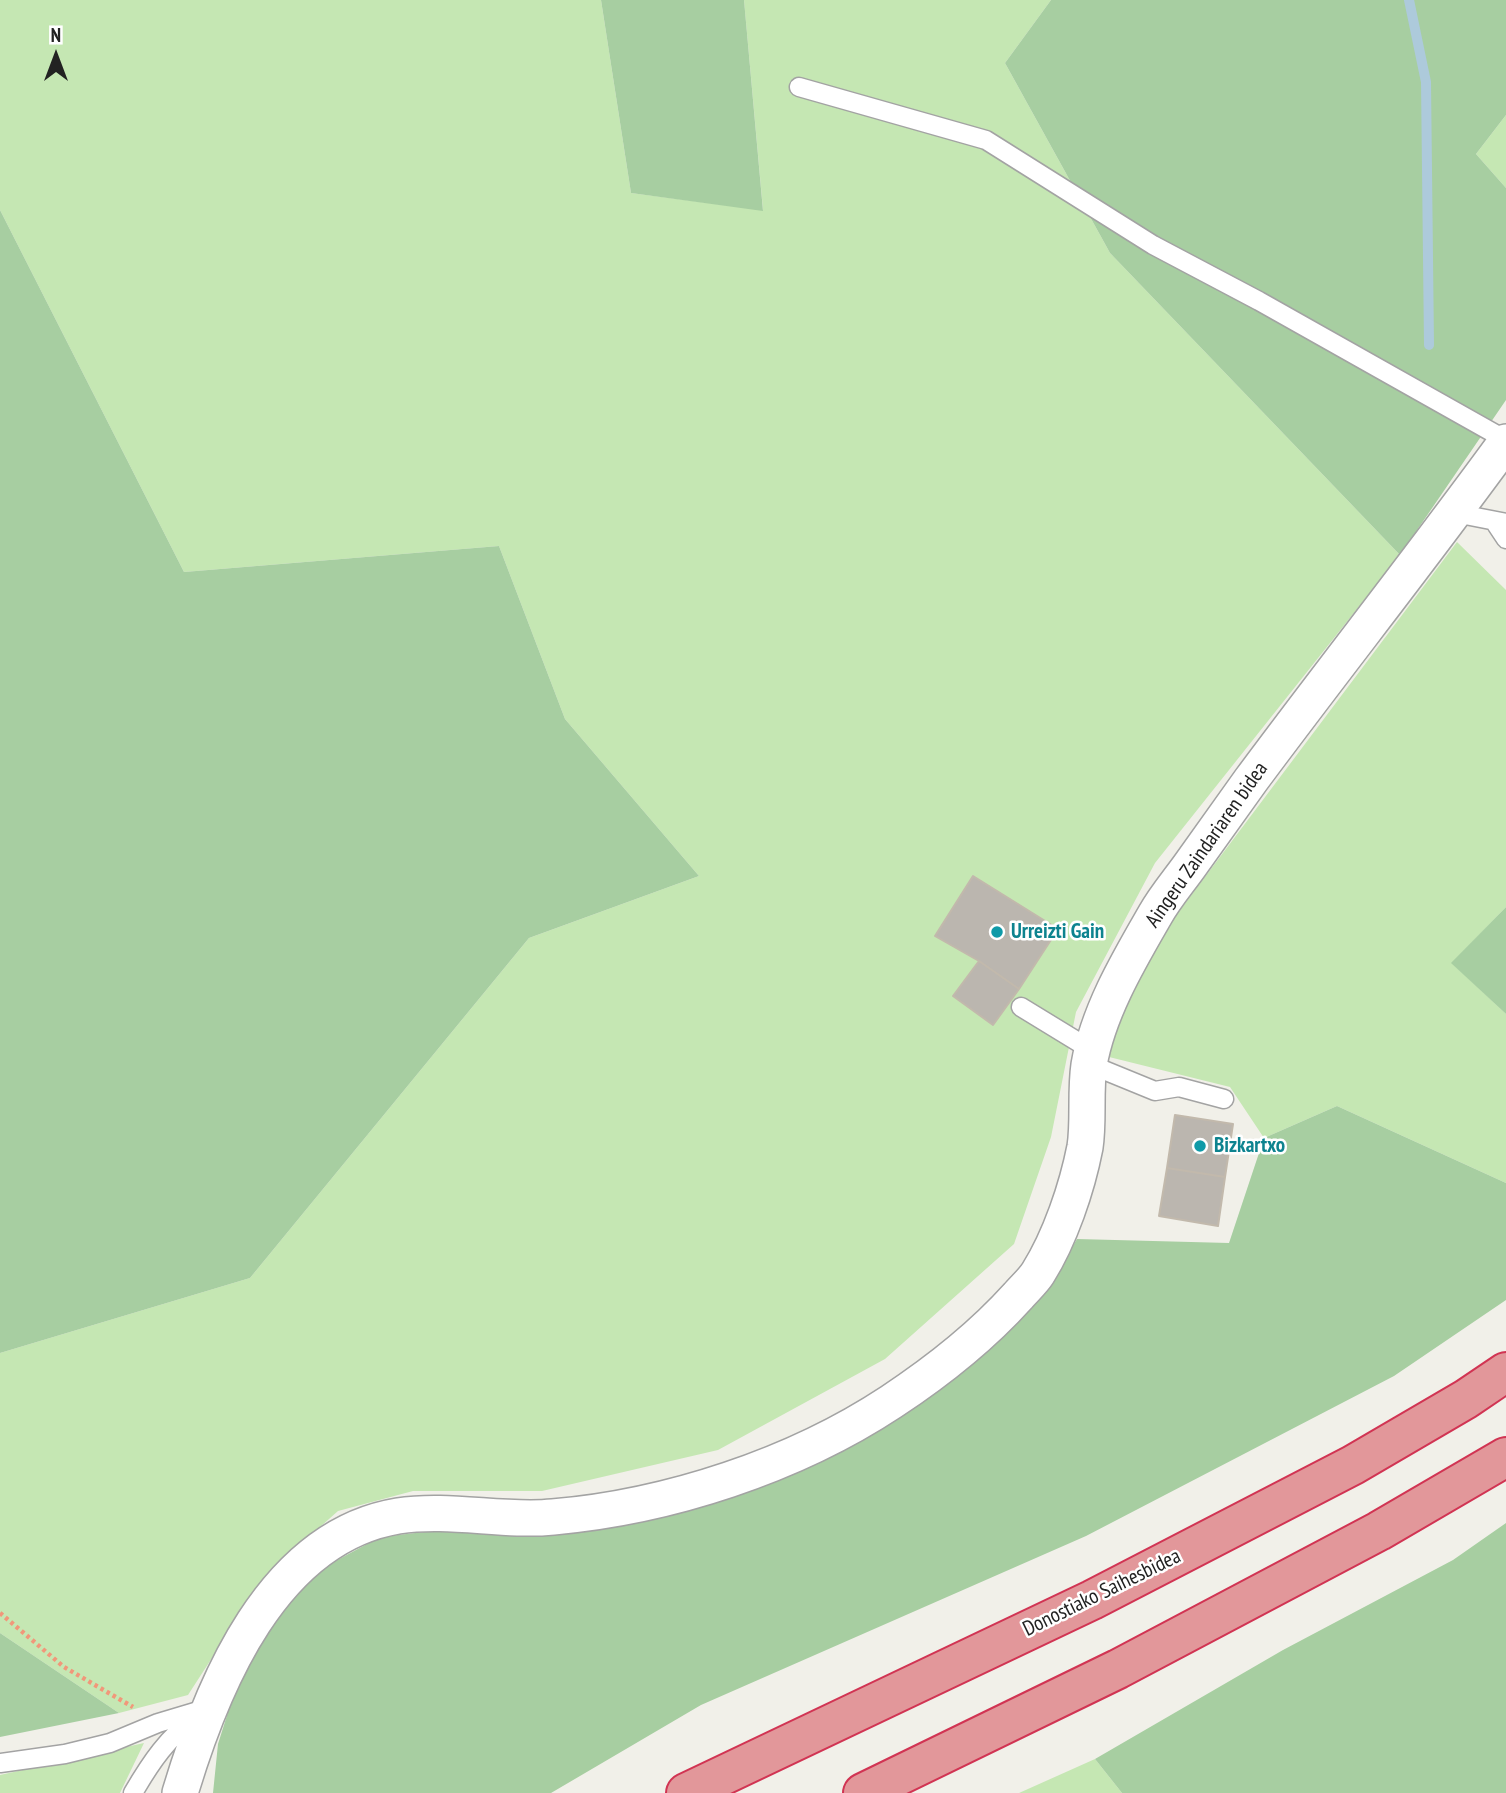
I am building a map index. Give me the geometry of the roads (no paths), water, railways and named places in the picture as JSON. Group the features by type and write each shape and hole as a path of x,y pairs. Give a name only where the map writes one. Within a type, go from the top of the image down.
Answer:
{"highway":[{"name":"Donostiako Saihesbidea","path":"686,1793 1092,1600 1353,1465 1466,1399 1506,1372"},
{"path":"863,1793 1118,1670 1379,1531 1506,1457"}],"street":[{"name":"Aingeru Zaindariaren bidea","path":"180,1793 198,1735 225,1670 265,1608 302,1563 344,1533 397,1516 462,1513 545,1518 607,1511 734,1478 789,1458 889,1403 945,1364 989,1328 1037,1275 1066,1215 1085,1146 1091,1058 1111,995 1159,908 1334,668 1419,561 1506,441"}],"lane":[{"path":"799,87 986,140 1153,245 1259,301 1506,441"},
{"path":"1455,513 1500,522 1506,539"},
{"path":"1021,1007 1091,1058 1155,1090 1179,1087 1224,1099"},
{"path":"0,1763 65,1754 110,1743 159,1723 208,1708"},
{"path":"133,1793 163,1746 178,1729 208,1708"}],"waterway":[{"path":"1409,0 1426,82 1429,345"}],"place":[{"name":"Urreizti Gain","path":"997,932"},
{"name":"Bizkartxo","path":"1200,1146"}]}
